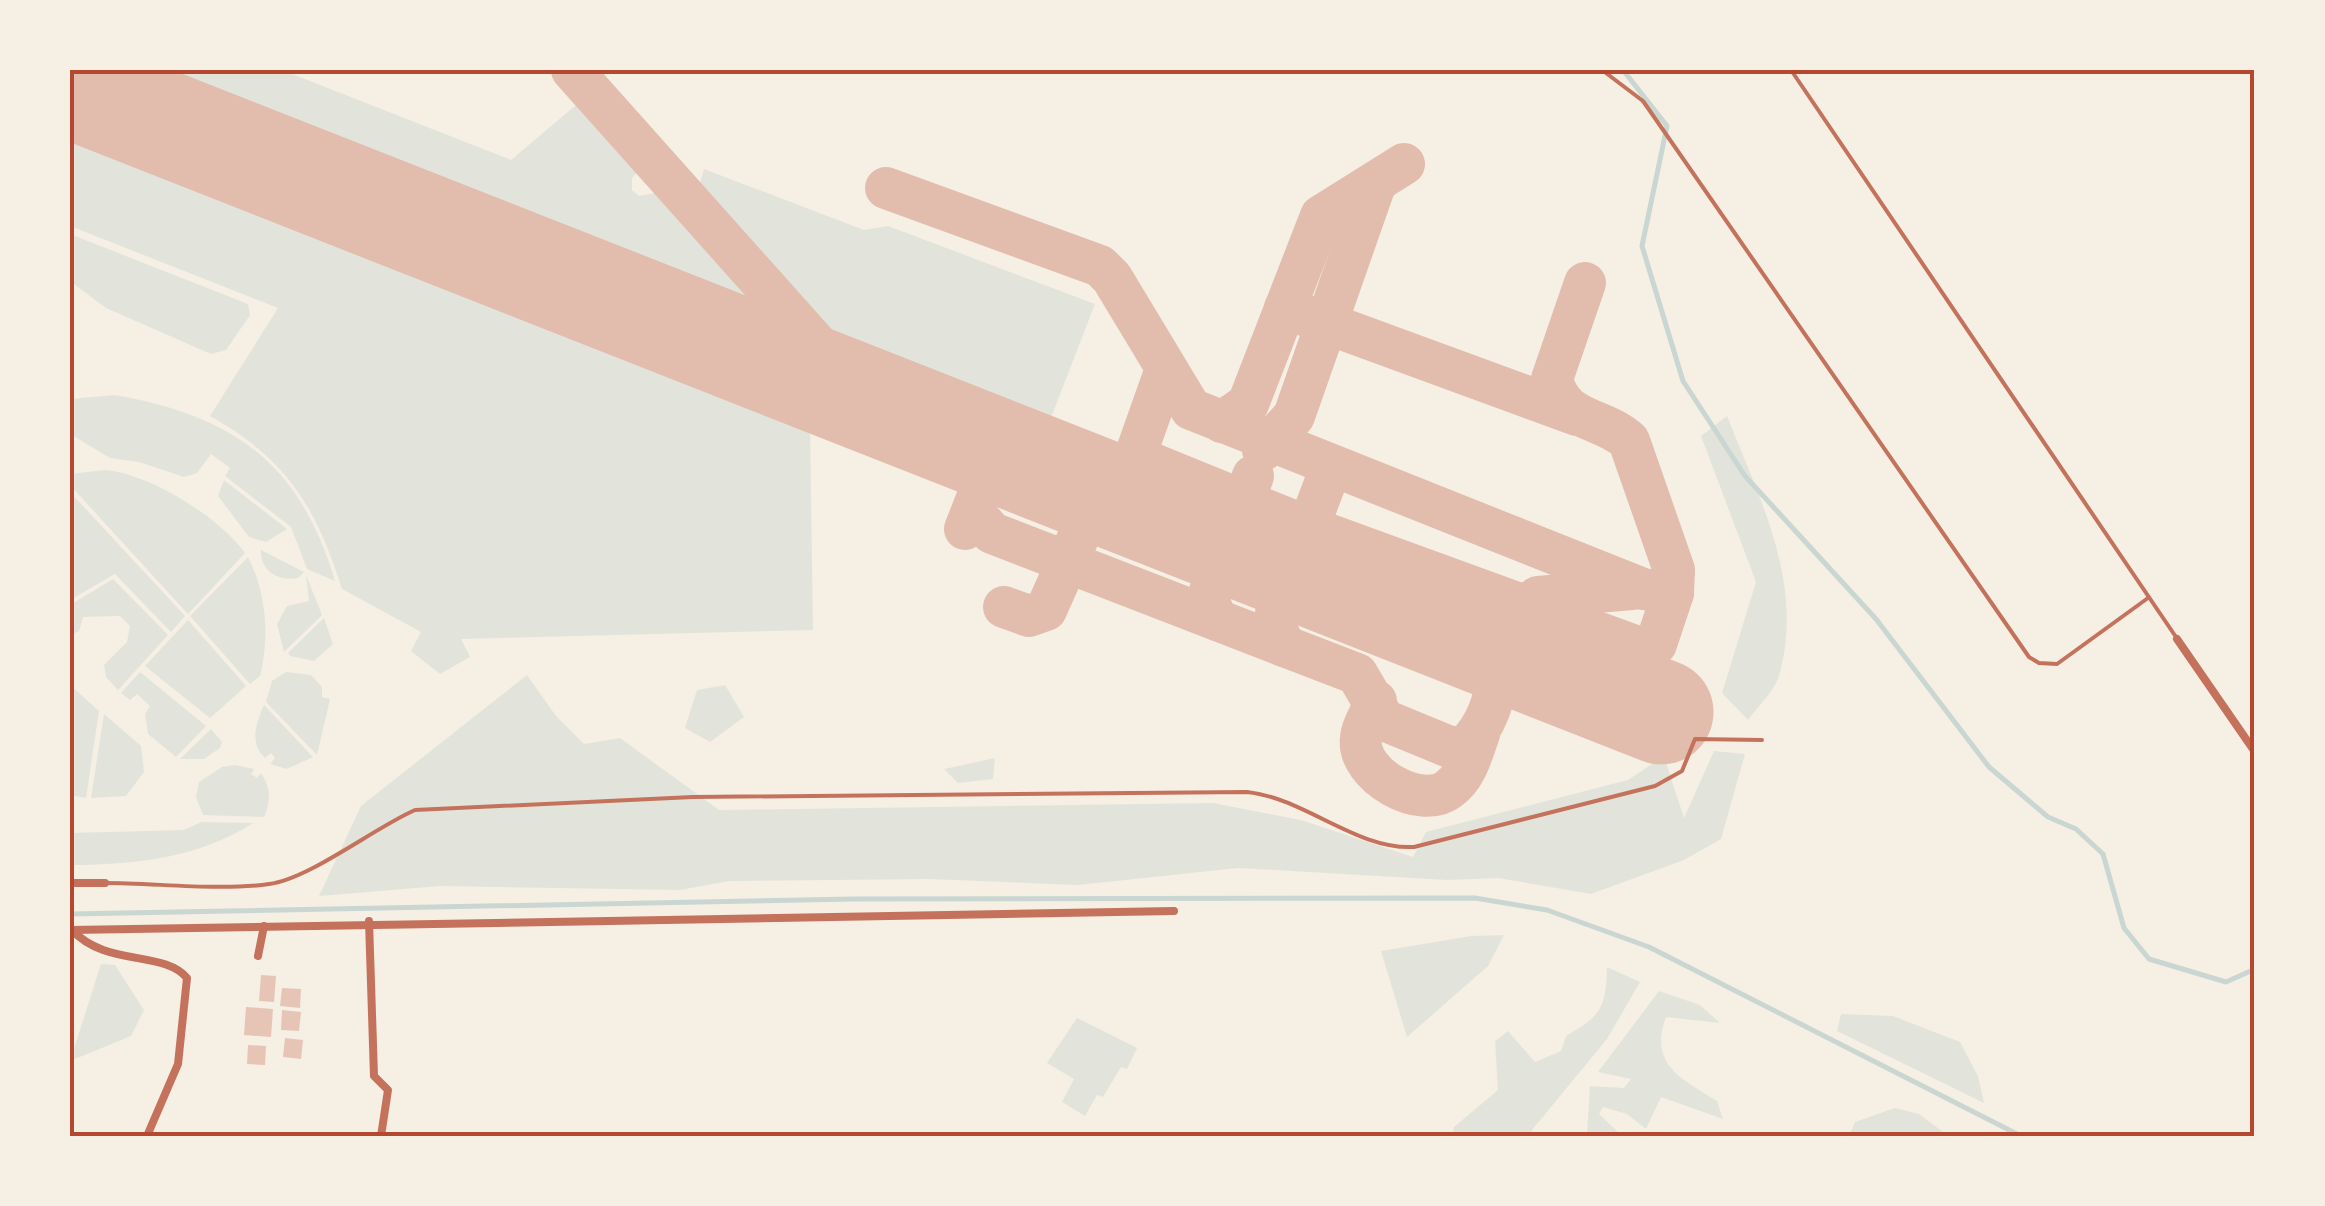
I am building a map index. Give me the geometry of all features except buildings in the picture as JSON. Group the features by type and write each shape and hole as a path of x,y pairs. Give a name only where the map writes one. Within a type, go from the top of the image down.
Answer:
{"street":[{"path":"2177,639 2255,752"},
{"path":"70,883 105,882"},
{"path":"71,930 370,921 831,920 1174,911"},
{"path":"370,921 374,1076 388,1090 380,1136"},
{"path":"258,956 264,926"},
{"path":"71,930 99,950 175,967 188,978 178,1064 147,1136"}],"lane":[{"path":"1602,70 1643,101 2029,657 2045,665 2057,664 2148,598"},
{"path":"1791,70 2177,639"},
{"path":"105,882 270,884 300,873 415,810 693,797 1247,792 1276,798 1390,846 1414,847 1656,786 1682,770 1695,739 1762,740"}],"shaded area":[{"path":"133,70 282,70 511,160 583,99 644,164 632,178 632,190 639,196 666,191 789,328"},
{"path":"70,135 810,426 813,630 461,639 470,657 440,674 411,651 421,632 342,589 321,533 279,468 237,432 210,416 278,308 70,226"},
{"path":"704,169 864,230 888,226 1095,304 1047,428 827,341 696,196"},
{"path":"70,234 248,304 250,315 226,350 211,354 106,308 70,281"},
{"path":"115,395 195,416 256,452 303,505 335,581 307,569 291,527 225,476 230,468 211,454 197,473 184,477 139,462 110,458 70,434 70,399"},
{"path":"1727,416 1775,543 1786,608 1786,642 1779,676 1748,720 1722,693 1756,582 1701,436"},
{"path":"105,470 142,480 182,500 218,525 245,553 188,614 70,485 70,474"},
{"path":"224,480 287,529 266,542 249,537 218,496"},
{"path":"70,492 185,616 171,632 115,574 70,600"},
{"path":"261,550 304,572 298,578 276,576 263,563"},
{"path":"248,557 259,585 265,630 260,676 250,684 190,616"},
{"path":"306,575 322,615 284,652 277,624 287,606 309,601"},
{"path":"113,579 168,635 118,690 106,677 104,665 127,642 130,626 120,616 83,617 79,631 70,636 70,605"},
{"path":"324,618 333,644 314,661 290,656 288,653"},
{"path":"188,620 246,686 210,718 145,666"},
{"path":"140,672 206,726 176,757 148,734 145,714 150,706 137,694 130,700 121,693"},
{"path":"286,672 311,675 322,687 322,697 330,699 317,755 266,702 272,681"},
{"path":"527,675 556,716 584,744 620,738 719,810 1213,803 1301,820 1413,857 1426,832 1628,780 1664,756 1684,818 1714,751 1745,754 1721,839 1684,860 1591,894 1498,878 1447,880 1238,868 1078,885 928,879 729,881 680,890 440,886 319,896 361,806"},
{"path":"70,685 99,711 86,798 70,795"},
{"path":"725,685 744,717 710,742 685,728 697,690"},
{"path":"264,705 313,757 287,769 270,764 275,758 271,753 265,758 256,739"},
{"path":"104,714 141,746 144,772 126,796 91,798"},
{"path":"211,729 222,742 220,748 204,759 180,759"},
{"path":"995,758 993,779 958,783 944,769"},
{"path":"222,767 254,769 251,774 257,778 261,773 269,795 264,817 203,815 196,797 199,782"},
{"path":"202,822 253,823 188,852 118,863 70,865 70,833 183,830"},
{"path":"1504,935 1488,966 1407,1037 1381,951 1471,936"},
{"path":"101,964 115,965 144,1010 131,1036 70,1061"},
{"path":"1607,967 1640,982 1607,1039 1532,1130 1532,1136 1452,1136 1454,1127 1498,1090 1495,1041 1508,1031 1535,1062 1561,1051 1566,1036 1587,1023 1603,1002"},
{"path":"1659,991 1700,1005 1720,1023 1666,1017 1661,1047 1672,1069 1717,1101 1723,1119 1661,1097 1646,1129 1627,1114 1603,1107 1599,1114 1620,1134 1587,1134 1590,1086 1624,1088 1631,1079 1598,1072"},
{"path":"1841,1014 1893,1016 1960,1042 1978,1076 1984,1103 1837,1031"},
{"path":"1077,1018 1137,1048 1127,1069 1121,1067 1103,1097 1097,1095 1085,1116 1062,1102 1074,1079 1047,1063"},
{"path":"1895,1108 1919,1114 1947,1135 1849,1136 1855,1122"}],"waterway":[{"path":"1623,70 1667,126 1642,246 1683,381 1745,476 1876,619 1989,767 2048,817 2076,829 2103,854 2124,928 2149,959 2226,982 2255,969"},
{"path":"70,914 855,899 1475,898 1547,910 1649,947 2021,1136"}],"taxiway":[{"path":"572,70 865,398"},
{"path":"1222,422 1248,404 1321,216 1404,164"},
{"path":"1263,450 1294,416 1376,182"},
{"path":"886,188 1100,266 1112,278 1191,409 1643,589 1673,593 1674,570 1629,441 1564,404 1552,379 1585,283"},
{"path":"1285,308 1577,415"},
{"path":"1166,369 1138,448 1143,460 1308,527 1646,650 1656,644 1673,593"},
{"path":"965,529 996,450"},
{"path":"1284,646 1275,625 1276,613 1327,478 1325,464"},
{"path":"1218,620 1210,606 1210,591 1253,476"},
{"path":"975,505 976,515 992,533 1357,674 1384,720 1447,746 1464,748 1480,729 1490,709 1510,629 1538,597 1632,589"},
{"path":"1004,607 1029,616 1046,610 1078,538"},
{"path":"1394,607 1493,599"},
{"path":"1376,701 1362,734 1362,752 1379,776 1408,792 1437,795 1449,789 1465,771 1479,734"}],"runway":[{"path":"70,86 1661,712"}]}
